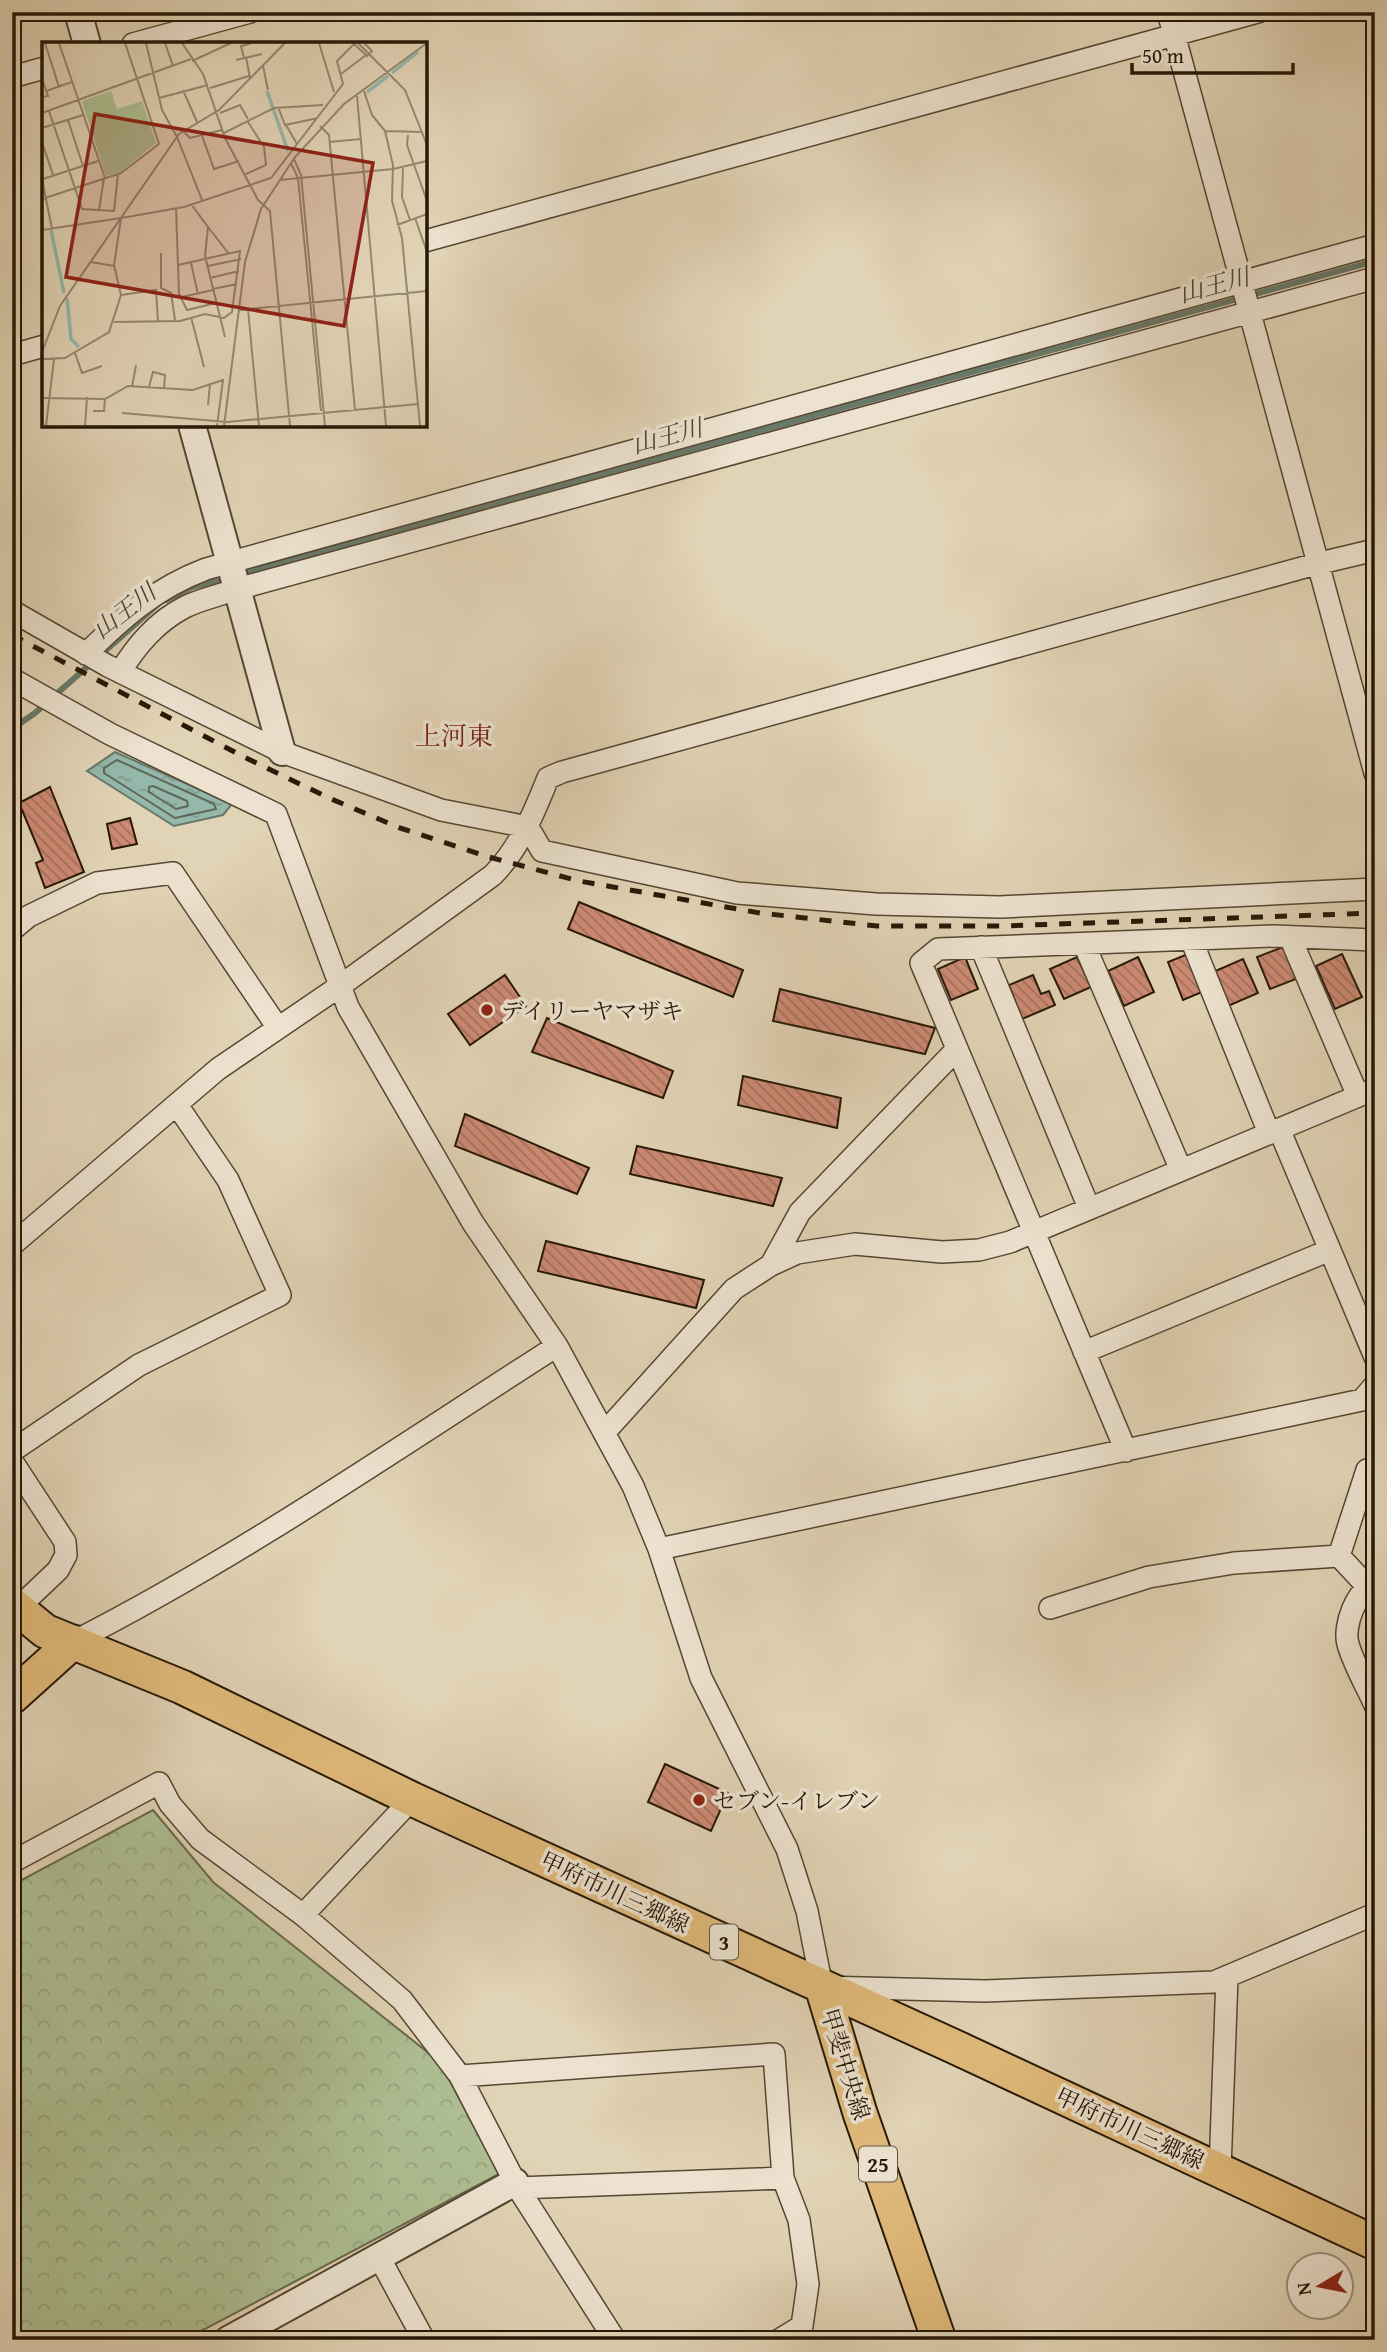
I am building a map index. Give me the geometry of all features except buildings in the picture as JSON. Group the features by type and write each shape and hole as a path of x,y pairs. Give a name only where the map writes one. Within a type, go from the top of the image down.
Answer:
{"main road":[{"name":"甲府市川三郷線","path":"15,1607 46,1631 182,1687 412,1799 1375,2243"},
{"path":"12,1697 73,1642"},
{"name":"甲斐中央線","path":"822,1987 860,2113 939,2340"}],"street":[{"path":"78,12 86,42"},
{"path":"140,42 250,12"},
{"path":"1168,12 1375,773"},
{"path":"427,240 1258,12"},
{"path":"12,77 42,69"},
{"path":"101,662 136,647 157,625 186,606 237,589 1247,297 1375,245"},
{"path":"101,662 119,620 150,597 206,569 1247,297 1375,278"},
{"path":"12,355 42,347"},
{"path":"193,427 282,752"},
{"path":"12,1245 218,1069 340,986 493,875 506,862 528,827 548,778 1316,564 1375,550"},
{"path":"12,611 101,662 282,752 441,810 528,827 542,851 737,893 864,903 1000,908 1375,889"},
{"path":"12,679 110,734 276,814 340,986 355,1018 473,1223 557,1346 633,1486 659,1549 701,1678 787,1849 807,1911 822,1987 985,1991 1214,1982 1375,1914"},
{"path":"12,930 29,916 97,883 173,873 278,1028"},
{"path":"604,1433 734,1289 771,1265 797,1253 855,1244 942,1252 979,1251 1010,1242 1366,1093 1290,937"},
{"path":"1126,1451 921,962 938,949 1191,939 1290,937 1375,940"},
{"path":"1191,939 1375,1357"},
{"path":"1084,944 1181,1170"},
{"path":"981,947 1089,1208"},
{"path":"771,1265 800,1212 957,1049"},
{"path":"12,1451 139,1364 281,1295 228,1180 177,1105"},
{"path":"1084,1352 1330,1250"},
{"path":"73,1642 139,1609 333,1490 557,1346"},
{"path":"659,1549 1362,1401 1375,1385"},
{"path":"12,1461 65,1542 66,1555 58,1570 15,1607"},
{"path":"1339,1556 1367,1470 1375,1467"},
{"path":"1050,1608 1149,1577 1234,1563 1339,1556 1371,1586 1358,1596 1351,1615 1347,1642 1375,1705"},
{"path":"12,1862 159,1783 170,1804 200,1839 303,1915 401,2000 460,2076 516,2185 615,2340"},
{"path":"303,1915 412,1799"},
{"path":"1220,2170 1227,1977"},
{"path":"460,2076 774,2054 783,2178 799,2220 808,2284 802,2326 779,2340"},
{"path":"228,2340 516,2185 783,2178"},
{"path":"379,2257 424,2340"}],"green space":[{"path":"153,1810 213,1882 440,2062 499,2174 184,2340 12,2340 12,1885"}],"water":[{"path":"115,752 232,804 223,815 174,826 87,771"}],"waterway":[{"name":"山王川","path":"239,574 1375,261"},
{"name":"山王川","path":"166,600 192,587 228,577"},
{"name":"山王川","path":"12,729 35,713 157,605"}],"railway":[{"path":"12,635 244,757 329,798 400,828 489,857 579,881 760,913 877,926 1001,926 1375,913"}],"place":[{"name":"デイリーヤマザキ","path":"487,1010"},
{"name":"セブン-イレブン","path":"699,1800"}],"district":[{"name":"上河東","path":"454,735"}]}
